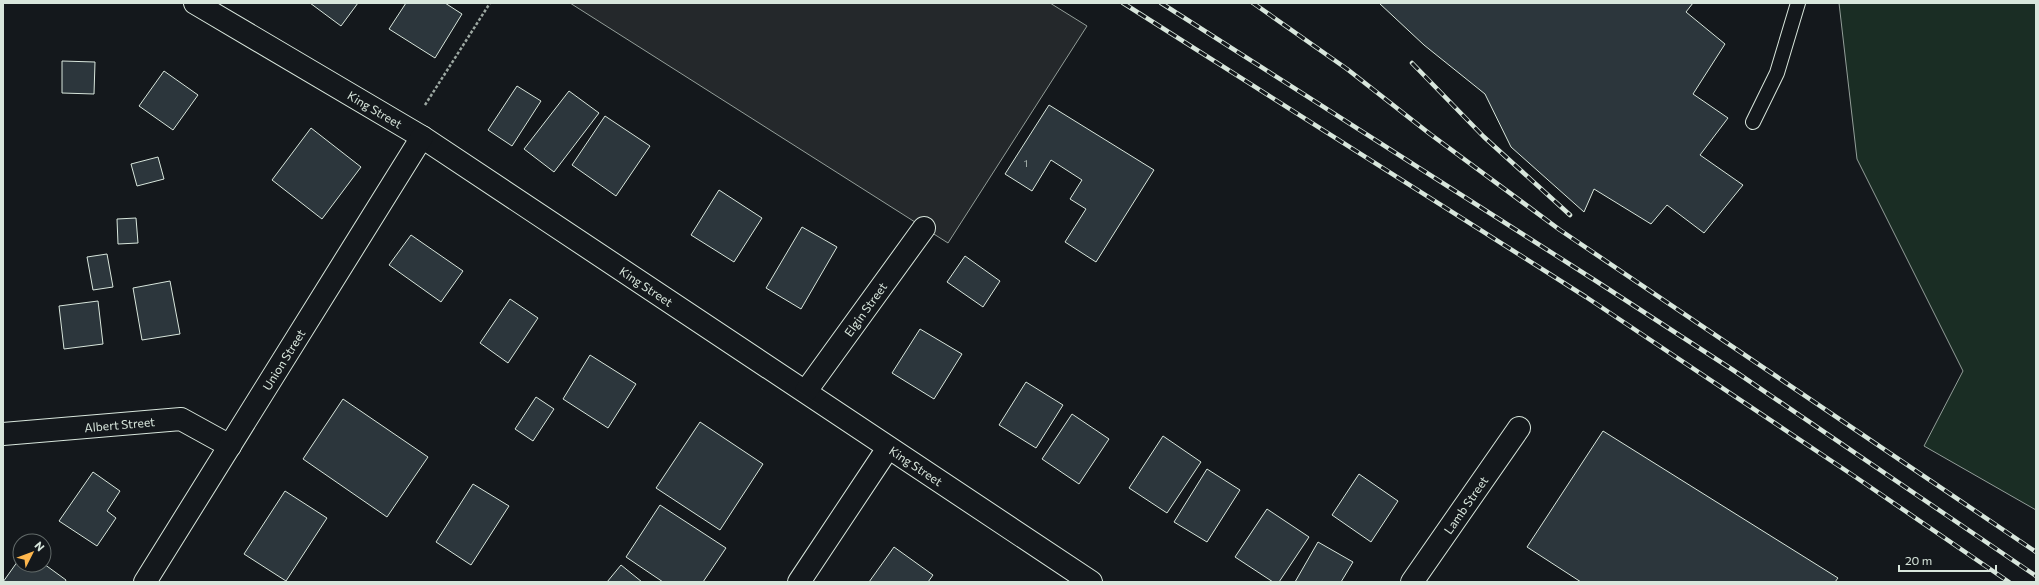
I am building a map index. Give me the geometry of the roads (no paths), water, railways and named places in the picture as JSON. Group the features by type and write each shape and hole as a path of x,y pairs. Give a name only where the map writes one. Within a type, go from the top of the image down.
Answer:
{"street":[{"name":"King Street","path":"195,3 422,137 1091,582"},
{"name":"Union Street","path":"145,582 422,137"},
{"name":"Elgin Street","path":"806,391 924,228"},
{"name":"Albert Street","path":"3,434 181,419 230,446"},
{"name":"Lamb Street","path":"1412,582 1519,428"},
{"path":"799,582 888,448"}],"lane":[{"path":"1753,122 1777,74 1798,3"}],"railway":[{"path":"1123,3 1586,297 1854,476 2009,582"},
{"path":"1161,3 1733,370 2036,576"},
{"path":"1253,3 1347,69 1430,134 1560,230 2036,552"},
{"path":"1412,63 1484,137 1570,215"}]}
